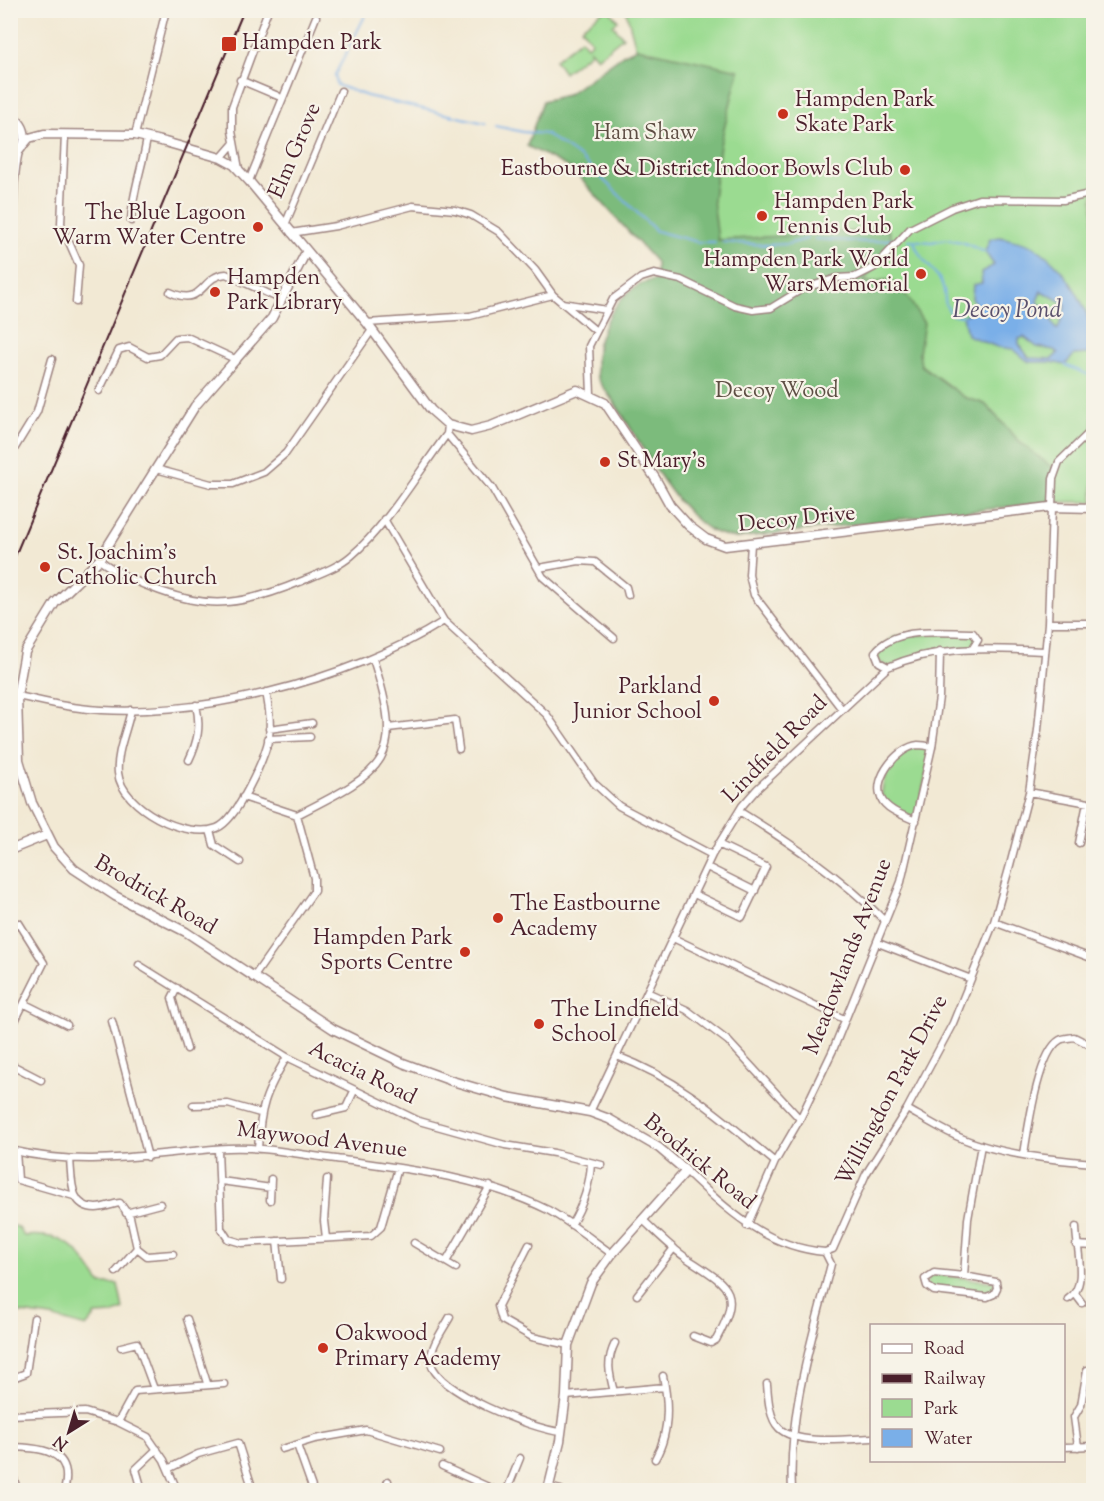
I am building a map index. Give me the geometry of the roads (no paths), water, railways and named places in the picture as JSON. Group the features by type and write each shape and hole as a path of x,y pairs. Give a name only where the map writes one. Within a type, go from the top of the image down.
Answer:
{"street":[{"path":"135,135 166,10"},
{"path":"239,170 234,142 232,107 240,80 268,10"},
{"path":"249,181 316,18"},
{"path":"240,80 278,96"},
{"name":"Elm Grove","path":"285,225 341,91"},
{"path":"11,115 44,134"},
{"path":"10,276 15,244 15,185 25,132 19,121"},
{"path":"10,157 29,138 44,134 135,135 221,158 239,170 370,326 431,410 492,488 543,577 614,638"},
{"path":"65,135 61,224 79,265 76,302"},
{"path":"131,221 133,198 141,176 147,138"},
{"path":"221,158 234,142"},
{"path":"10,176 15,185"},
{"path":"591,394 589,346 613,299 625,287 641,278 654,274 681,280 735,306 753,310 771,308 802,289 837,278 855,276 876,267 910,229 952,208 978,199 1063,200 1094,194"},
{"path":"291,233 336,226 413,206 455,210 471,215 499,232 536,270 553,295 596,331"},
{"name":"Brodrick Road","path":"306,252 272,318 195,406 99,560 55,603 38,626 25,652 17,696 19,760 32,803 47,835 62,857 86,878 186,932 333,1029 403,1063 485,1091 590,1112 635,1132 686,1171 747,1226 769,1239 825,1252"},
{"path":"170,292 188,298 217,277 226,274 282,300"},
{"path":"370,326 471,316 553,295"},
{"path":"561,303 607,310"},
{"path":"156,469 211,484 233,484 264,472 286,453 370,326"},
{"path":"99,391 119,350 129,347 148,357 160,355 176,338 187,337 237,360"},
{"path":"10,456 19,446 37,412 52,359"},
{"name":"Decoy Drive","path":"448,430 471,431 491,426 577,390 591,394 605,403 656,478 670,505 689,526 706,539 724,546 1050,507 1094,508"},
{"name":"Willingdon Park Drive","path":"825,1252 833,1249 866,1174 907,1109 953,1023 994,922 1029,792 1048,623 1050,507 1053,479 1059,462 1094,428"},
{"path":"99,560 123,577 156,591 224,603 253,598 327,570 350,557 384,519 448,430"},
{"path":"384,519 444,621 547,715 581,768 619,806 712,855"},
{"path":"751,544 749,575 754,595 841,708"},
{"path":"539,568 579,561 595,562 626,587 628,595"},
{"path":"17,696 80,708 131,710 196,705 266,692 373,658 414,640 444,621"},
{"path":"1048,623 1094,623"},
{"path":"888,667 879,662 875,652 882,643 894,636 973,633 978,640 973,648"},
{"name":"Lindfield Road","path":"590,1112 712,855 739,811 757,789 841,708 888,667 913,656 940,651 973,648 1045,651"},
{"name":"Meadowlands Avenue","path":"747,1226 775,1162 800,1119 833,1050 901,882 932,747 939,697 940,651"},
{"path":"243,797 297,815 361,781 374,770 387,746 388,728 386,700 373,658"},
{"path":"131,710 118,758 118,775 127,795 148,813 164,822 210,830 220,827 243,797 268,739 271,719 266,692"},
{"path":"189,760 198,738 200,721 196,705"},
{"path":"388,728 455,720 459,749"},
{"path":"269,729 312,723"},
{"path":"268,739 310,737"},
{"path":"916,821 894,811 881,800 878,784 884,771 899,755 916,745 932,747"},
{"path":"1029,792 1090,804 1079,843"},
{"path":"739,811 824,867 858,893 885,921"},
{"path":"253,978 314,891 314,878 297,815"},
{"path":"210,830 214,845 240,862"},
{"path":"10,850 47,835"},
{"path":"694,894 742,917 755,891 766,867 718,844"},
{"path":"706,867 755,891"},
{"path":"994,922 1094,959"},
{"path":"10,928 19,923 44,963 25,1004 13,1020 10,1031"},
{"path":"673,938 844,1019"},
{"path":"878,943 971,979"},
{"name":"Acacia Road","path":"139,965 287,1057 354,1091 428,1124 505,1145 554,1153 602,1165"},
{"path":"177,988 172,998 187,1049"},
{"path":"647,992 687,1010 728,1041 800,1119"},
{"path":"25,1004 67,1025"},
{"path":"112,1021 148,1157"},
{"path":"1024,1154 1036,1089 1052,1049 1060,1040 1074,1037 1094,1047"},
{"path":"617,1056 652,1070 689,1092 775,1162"},
{"path":"258,1149 260,1113 287,1057"},
{"path":"10,1064 41,1080"},
{"path":"316,1115 346,1108 354,1091"},
{"path":"194,1104 228,1104 260,1113"},
{"path":"907,1109 949,1133 981,1145 1024,1154 1094,1163"},
{"path":"964,1276 968,1219 981,1145"},
{"path":"218,1149 221,1228 228,1239 242,1244 371,1236 381,1227 398,1168"},
{"name":"Maywood Avenue","path":"13,1150 70,1159 148,1157 218,1149 258,1149 449,1176 490,1186 548,1211 612,1254"},
{"path":"13,1150 18,1180 74,1196 84,1206 98,1208 120,1203 130,1217 137,1248 147,1256 173,1254"},
{"path":"70,1159 74,1196"},
{"path":"571,1225 580,1210 590,1181 591,1163"},
{"path":"561,1491 548,1489 561,1432 566,1396 568,1345 591,1283 612,1254 686,1171"},
{"path":"270,1200 271,1179"},
{"path":"326,1238 324,1221 327,1179"},
{"path":"221,1181 271,1188"},
{"path":"446,1262 490,1186"},
{"path":"126,1213 160,1204"},
{"path":"642,1219 674,1248 709,1270 726,1286 730,1309 721,1330 711,1343"},
{"path":"1068,1299 1076,1295 1080,1283 1076,1227"},
{"path":"277,1241 281,1279"},
{"path":"414,1243 456,1268"},
{"path":"529,1245 498,1306 502,1320 532,1337 568,1345"},
{"path":"1076,1245 1094,1246"},
{"path":"116,1272 137,1248"},
{"path":"637,1295 647,1290 674,1248"},
{"path":"792,1491 792,1436 798,1394 831,1264 825,1252"},
{"path":"934,1273 964,1276 988,1279 996,1282 997,1288 994,1294 987,1297 934,1291 927,1286 925,1279 934,1273"},
{"path":"1076,1295 1082,1303"},
{"path":"450,1317 432,1353 431,1360 436,1376 462,1393 518,1422 531,1427 561,1432"},
{"path":"10,1379 26,1373 34,1318"},
{"path":"187,1318 207,1383"},
{"path":"693,1336 711,1343 716,1350"},
{"path":"614,1392 608,1370 608,1356 615,1342"},
{"path":"121,1347 137,1343 153,1389"},
{"path":"1078,1446 1074,1417 1081,1405 1087,1370"},
{"path":"656,1459 660,1451 668,1408 663,1376"},
{"path":"118,1422 135,1391 207,1383 224,1384"},
{"path":"767,1384 773,1416 779,1428 792,1436 806,1439 870,1438"},
{"path":"566,1396 665,1387"},
{"path":"10,1415 85,1412 118,1422 148,1437 168,1469 177,1491"},
{"path":"282,1449 315,1439 366,1430 440,1452"},
{"path":"168,1469 198,1454 238,1443 253,1491"},
{"path":"297,1445 313,1491"},
{"path":"651,1446 660,1451"},
{"path":"1065,1447 1094,1446"},
{"path":"10,1447 54,1453 63,1462 68,1473 65,1487"},
{"path":"142,1491 136,1469 157,1449"},
{"path":"507,1491 519,1458"},
{"path":"10,1465 17,1491"},
{"path":"442,1466 495,1491"},
{"path":"385,1491 388,1481"}],"water":[{"name":"Decoy Pond","path":"1000,237 1032,246 1058,267 1068,279 1084,307 1089,321 1093,350 1088,354 1074,355 1065,365 1051,362 1029,362 1013,349 997,347 967,335 963,316 977,308 972,298 973,285 982,283 981,272 994,265 985,252 990,239","holes":["1041,291 1066,304 1058,329 1049,314 1037,301","1024,337 1037,347 1058,353 1052,359 1029,358 1019,344 1019,339"]}],"waterway":[{"path":"368,10 335,75 337,85 367,96 485,123"},
{"path":"496,126 546,134 582,159 656,231 698,242 715,242"},
{"path":"722,242 766,245 788,244 807,239"},
{"path":"815,239 867,242 894,239"},
{"path":"908,240 932,242 945,239 962,242 985,252"},
{"path":"914,240 922,258 942,284 946,305 952,315 963,316"},
{"path":"1065,365 1094,377"}],"railway":[{"path":"10,568 244,10"}],"place":[{"name":"Hampden Park","path":"229,44"},
{"name":"Hampden Park Skate Park","path":"783,114"},
{"name":"Eastbourne & District Indoor Bowls Club","path":"905,170"},
{"name":"Hampden Park Tennis Club","path":"762,216"},
{"name":"The Blue Lagoon Warm Water Centre","path":"258,227"},
{"name":"Hampden Park World Wars Memorial","path":"921,274"},
{"name":"Hampden Park Library","path":"215,292"},
{"name":"St Mary's","path":"605,462"},
{"name":"St. Joachim's Catholic Church","path":"45,567"},
{"name":"Parkland Junior School","path":"714,701"},
{"name":"The Eastbourne Academy","path":"498,918"},
{"name":"Hampden Park Sports Centre","path":"465,952"},
{"name":"The Lindfield School","path":"539,1024"},
{"name":"Oakwood Primary Academy","path":"323,1348"}],"park label":[{"name":"Ham Shaw","path":"645,134"},
{"name":"Decoy Wood","path":"777,392"}]}
